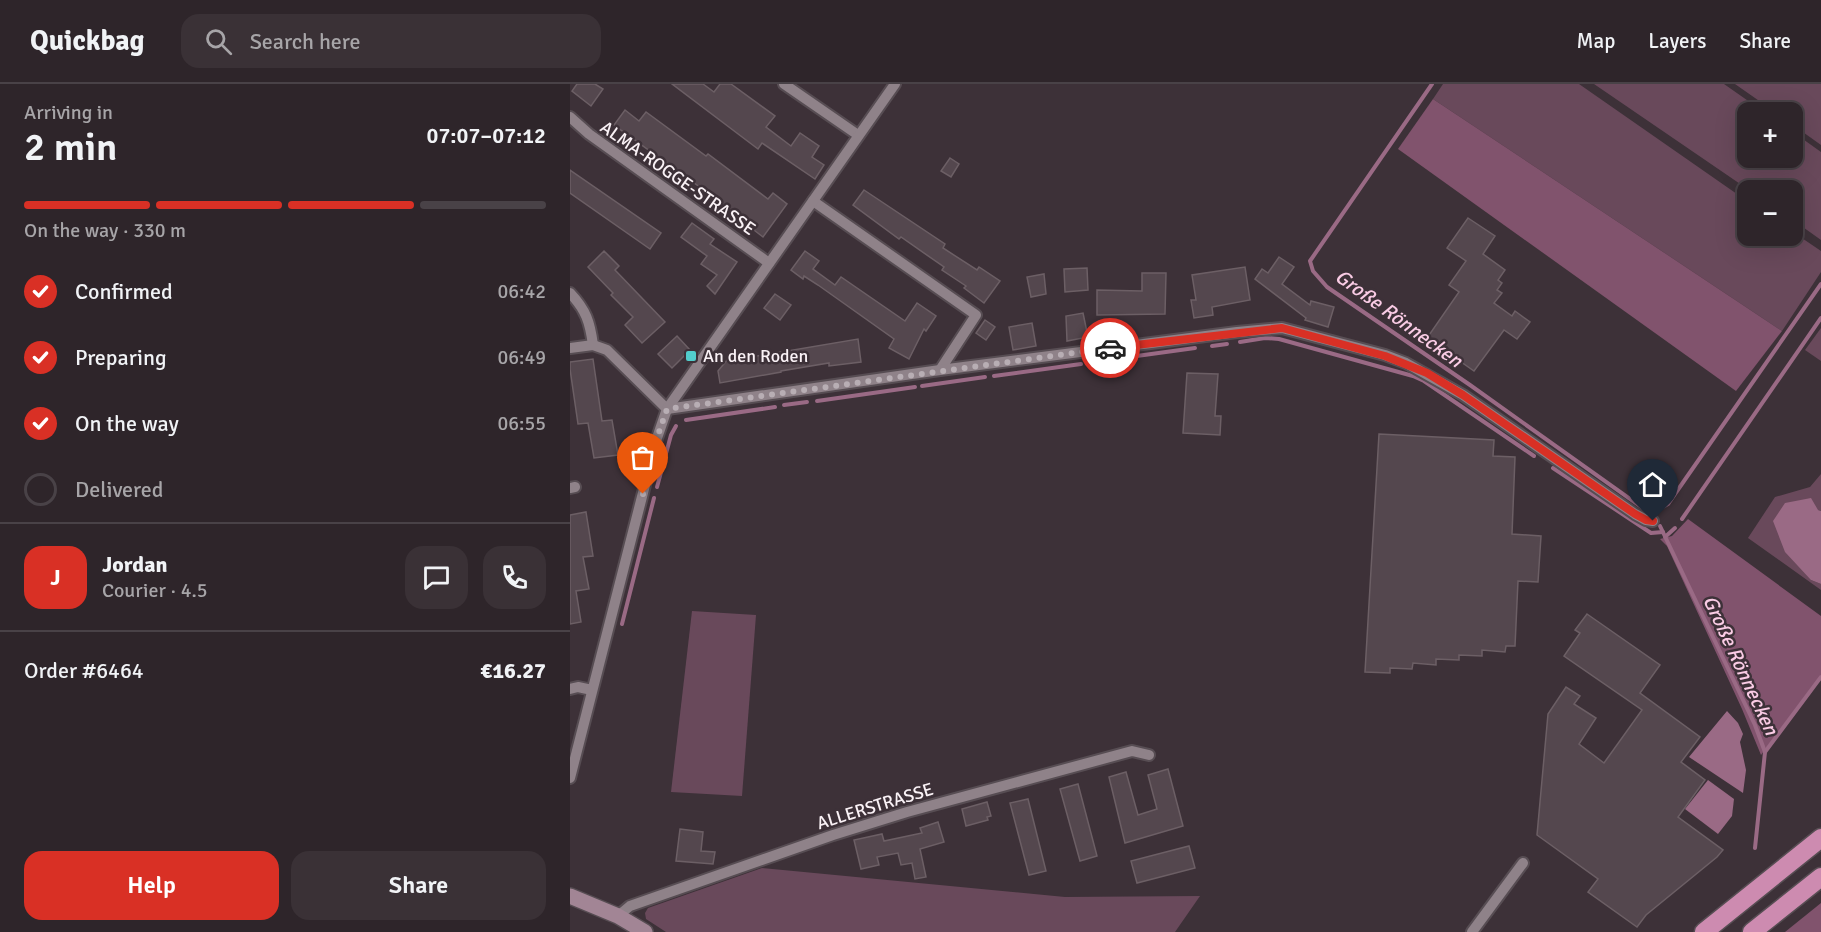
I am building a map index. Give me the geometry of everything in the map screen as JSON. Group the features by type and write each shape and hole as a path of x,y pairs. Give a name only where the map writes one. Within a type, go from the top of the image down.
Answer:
{"highway":[{"path":"1704,932 1821,838"},
{"path":"1752,932 1821,877"}],"street":[{"path":"784,84 858,135"},
{"path":"570,778 657,438 667,409 895,84"},
{"name":"ALMA-ROGGE-STRASSE","path":"570,117 589,134 769,262"},
{"path":"813,201 976,315 940,370"},
{"path":"570,293 579,303 590,323 593,345"},
{"path":"667,409 940,370 1282,328 1385,356 1427,373 1463,395 1635,514 1653,521"},
{"path":"570,348 593,345 607,350 667,409"},
{"path":"570,689 578,687 592,690"},
{"name":"ALLERSTRASSE","path":"618,916 630,906 833,835 907,812 1132,751 1149,755"},
{"path":"1472,932 1523,863"},
{"path":"570,896 618,916 645,932"}],"shaded area":[{"path":"1443,84 1579,84 1737,194 1737,246 1803,246 1803,239 1821,251 1821,272 1782,331 1433,99"},
{"path":"1594,84 1724,84 1750,102 1737,102 1737,168 1803,168 1803,139 1821,152 1821,240 1803,227 1803,180 1737,182"},
{"path":"1735,84 1821,84 1821,145 1803,132 1803,102 1761,102"},
{"path":"1433,99 1782,331 1736,391 1398,149"},
{"path":"1821,328 1821,361 1805,350"},
{"path":"1821,474 1821,511 1818,510 1811,580 1821,584 1821,590 1748,538 1775,497 1810,487"},
{"path":"1811,498 1821,511 1821,584 1811,580 1785,552 1773,521 1785,503"},
{"path":"1688,519 1821,616 1821,675 1761,755 1667,546 1660,539 1672,536"},
{"path":"692,611 756,615 742,796 671,792"},
{"path":"1727,711 1738,723 1743,734 1740,742 1746,770 1743,793 1689,757"},
{"path":"1708,780 1734,799 1732,816 1718,834 1685,809"},
{"path":"762,868 1065,897 1200,896 1175,932 666,932 646,919 645,913 648,908"},
{"path":"1821,903 1821,932 1785,932"}],"building":[{"path":"577,84 595,84 603,89 591,106 572,91"},
{"path":"672,84 703,84 714,92 720,84 731,84 775,116 766,127 791,146 800,133 819,146 812,157 824,165 815,179 762,143 758,149"},
{"path":"625,110 639,121 646,112 706,156 708,154 768,199 773,193 787,204 763,237 736,216 737,214 614,125"},
{"path":"950,158 959,164 951,177 941,171"},
{"path":"570,170 661,233 650,249 570,193"},
{"path":"864,190 945,244 943,248 977,270 979,267 1000,281 984,303 964,288 966,286 942,270 944,267 901,237 899,239 853,205"},
{"path":"1468,218 1495,236 1483,254 1505,270 1498,280 1502,283 1497,290 1502,293 1494,303 1512,316 1515,311 1530,322 1517,339 1504,330 1474,371 1427,338 1459,292 1449,285 1466,261 1447,248"},
{"path":"692,223 714,239 710,244 737,262 715,294 707,286 717,275 701,264 707,256 681,237"},
{"path":"604,251 619,266 615,270 665,322 642,343 625,325 633,317 588,267"},
{"path":"805,251 819,261 813,269 835,285 841,277 905,321 917,303 936,316 926,331 924,329 909,359 889,348 894,339 818,285 804,276 803,279 791,270"},
{"path":"1279,257 1294,267 1282,284 1310,305 1311,301 1334,307 1328,327 1305,320 1306,318 1255,279 1262,269 1268,273"},
{"path":"1245,267 1250,300 1212,307 1213,315 1194,318 1191,300 1196,300 1192,275"},
{"path":"1087,268 1088,290 1065,292 1064,269"},
{"path":"1142,273 1166,273 1165,314 1097,315 1097,290 1142,291"},
{"path":"1044,274 1046,294 1031,297 1027,277"},
{"path":"775,294 791,305 780,320 764,308"},
{"path":"1083,313 1088,337 1067,341 1066,316"},
{"path":"985,320 995,327 986,340 976,333"},
{"path":"1032,323 1036,346 1013,350 1009,327"},
{"path":"677,336 690,350 672,368 658,354"},
{"path":"858,339 861,362 829,366 829,363 720,383 718,371 728,359"},
{"path":"593,359 602,421 612,420 618,455 594,458 588,423 578,424 570,362"},
{"path":"1187,373 1218,374 1215,416 1221,416 1220,435 1183,433"},
{"path":"1379,434 1494,440 1493,456 1515,457 1512,534 1541,536 1538,582 1518,581 1515,646 1506,646 1505,652 1482,650 1482,656 1459,655 1459,660 1436,659 1436,665 1413,663 1412,669 1390,668 1390,673 1365,672"},
{"path":"586,512 593,556 583,557 589,589 576,591 581,622 570,624 570,515"},
{"path":"1587,614 1660,665 1640,693 1700,737 1681,762 1705,780 1678,817 1723,850 1646,915 1637,927 1588,892 1598,879 1537,835 1548,714 1566,687 1580,696 1574,704 1596,718 1579,744 1604,763 1642,710 1564,656 1580,633 1575,630"},
{"path":"1168,769 1183,826 1125,843 1109,777 1126,772 1138,815 1157,809 1148,775"},
{"path":"1078,784 1097,856 1080,861 1060,789"},
{"path":"1028,799 1046,871 1029,875 1010,803"},
{"path":"987,802 991,816 987,817 988,820 966,826 962,809"},
{"path":"938,822 944,842 920,849 926,877 915,879 912,863 901,865 898,853 877,857 879,865 861,869 854,840 882,834 884,841 922,833 920,828"},
{"path":"680,829 703,832 701,851 715,852 713,864 676,861"},
{"path":"1189,846 1195,868 1137,883 1131,861"}],"waterway":[{"name":"Große Rönnecken","path":"1432,84 1310,261 1313,271 1327,287 1654,516"},
{"path":"1652,513 1668,504 1821,284"},
{"path":"1682,519 1821,318"},
{"path":"1240,342 1265,338 1279,339 1413,376 1424,381 1534,456"},
{"path":"1212,346 1227,344"},
{"path":"1093,362 1195,348"},
{"path":"994,376 1081,364"},
{"path":"922,386 985,377"},
{"path":"817,401 915,387"},
{"path":"784,405 807,402"},
{"path":"686,420 775,407"},
{"path":"657,487 671,435 676,426"},
{"path":"1553,468 1651,533 1663,532"},
{"path":"622,624 654,498"},
{"name":"Große Rönnecken","path":"1660,526 1755,725 1765,752"},
{"path":"1665,537 1675,528"},
{"name":"Große Rönnecken","path":"1755,848 1765,752 1821,677"}],"way so far":[{"path":"643,494 667,409 1110,348"}],"place":[{"name":"An den Roden","path":"691,356"}],"route":[{"path":"1110,348 1282,328 1385,356 1427,373 1463,395 1635,514 1653,521"}]}
